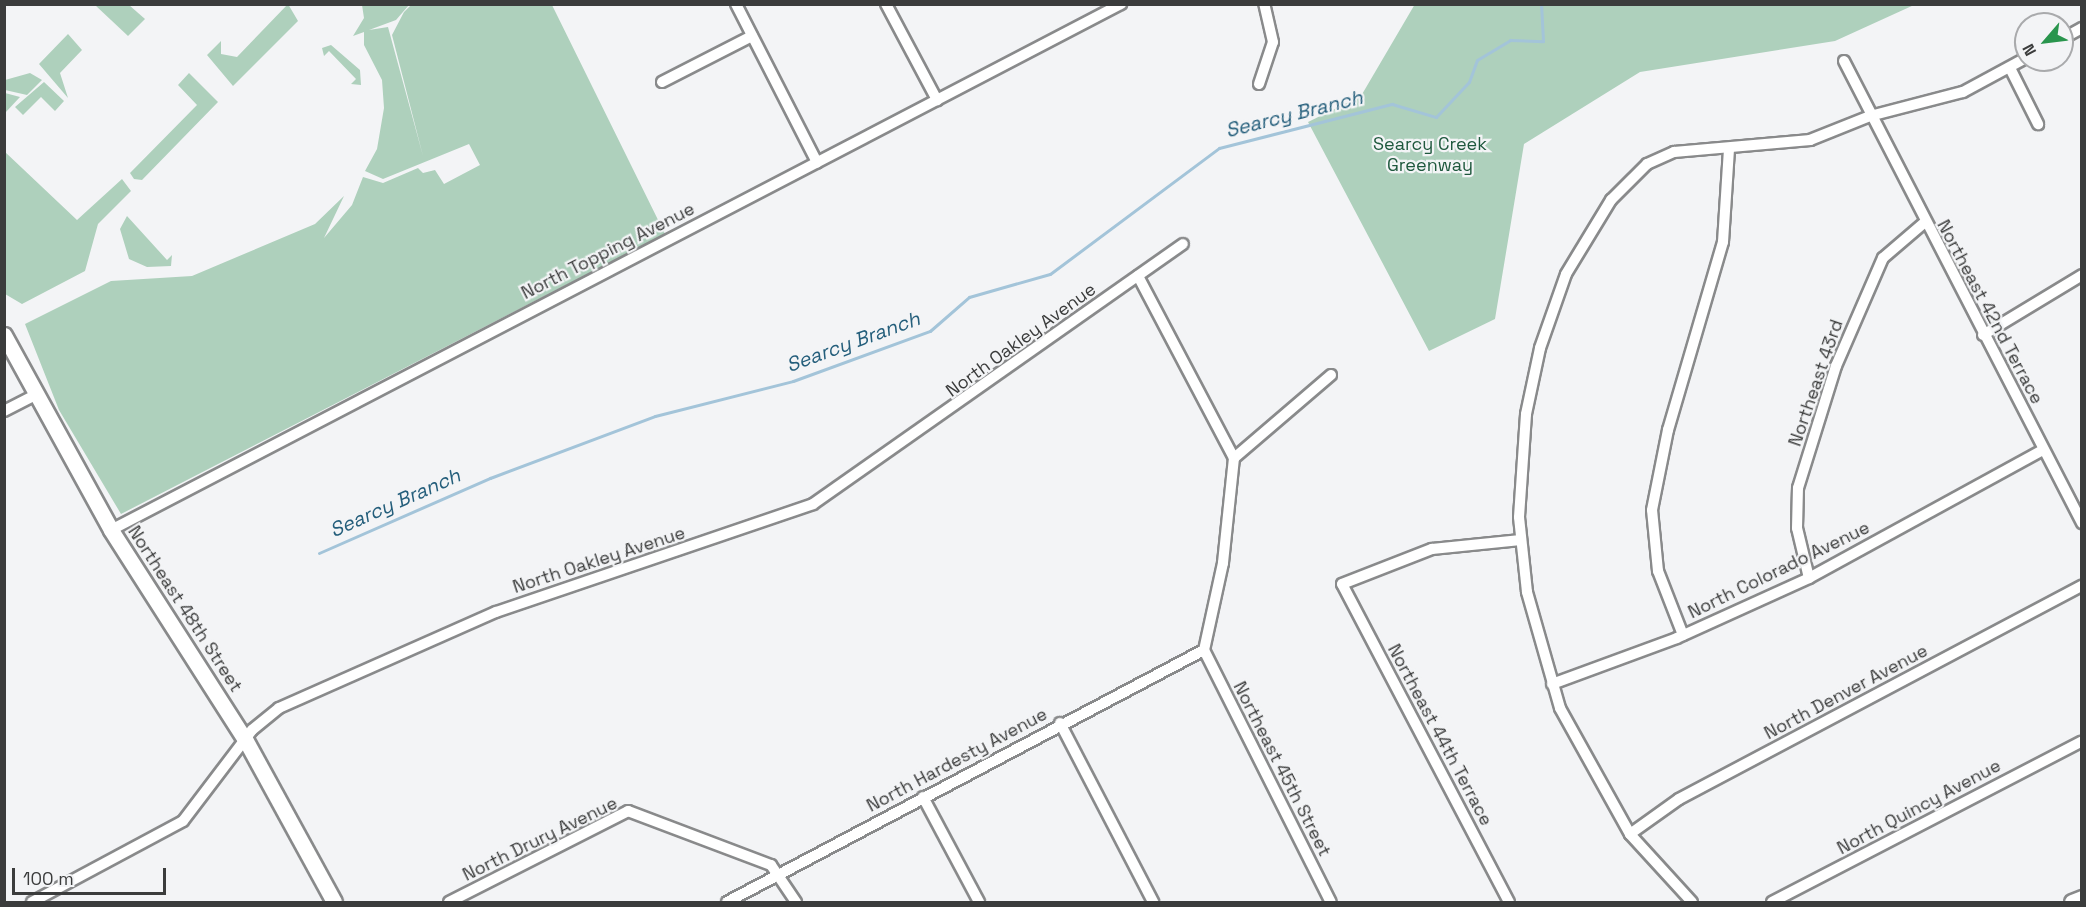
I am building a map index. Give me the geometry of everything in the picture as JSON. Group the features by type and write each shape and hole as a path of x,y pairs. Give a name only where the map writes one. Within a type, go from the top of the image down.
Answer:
{"street":[{"path":"736,4 817,162"},
{"path":"886,4 937,100"},
{"name":"North Topping Avenue","path":"111,530 1121,4"},
{"path":"1259,84 1273,42 1263,4"},
{"path":"662,81 752,36"},
{"path":"1844,61 1870,116"},
{"path":"1692,903 1630,834 1552,684 1534,623 1521,540 1526,414 1540,348 1575,257 1611,200 1640,168 1674,152 1791,145 1870,116 1963,92 2014,66"},
{"path":"2010,68 2038,124"},
{"name":"Northeast 42nd Terrace","path":"1870,116 2082,523"},
{"path":"1683,634 1658,571 1652,510 1668,430 1703,314 1728,210 1729,149"},
{"name":"Northeast 43rd","path":"1809,578 1797,528 1798,488 1836,366 1883,258 1925,222"},
{"name":"North Oakley Avenue","path":"32,903 177,825 205,799 246,741 279,708 386,657 496,612 813,504 1183,244"},
{"path":"1983,335 2082,275"},
{"path":"1138,276 1234,458 1223,563 1204,650"},
{"name":"Northeast 48th Street","path":"4,335 34,396 111,530 246,741 334,903"},
{"path":"1234,458 1330,375"},
{"path":"4,411 34,396"},
{"name":"North Colorado Avenue","path":"1552,684 1683,634 1809,578 2043,450"},
{"name":"Northeast 44th Terrace","path":"1509,903 1341,584 1432,549 1521,540"},
{"name":"North Denver Avenue","path":"1630,834 1679,799 2082,586"},
{"name":"North Hardesty Avenue","path":"727,903 1060,723 1204,650"},
{"name":"Northeast 45th Street","path":"1204,650 1331,903"},
{"path":"1060,723 1153,903"},
{"name":"North Quincy Avenue","path":"1772,903 2082,741"},
{"path":"923,797 979,903"},
{"name":"North Drury Avenue","path":"449,903 628,811 708,839 771,865 778,874"},
{"path":"778,874 796,903"},
{"path":"2072,903 2082,898"}],"green space":[{"path":"288,4 298,21 233,86 207,55 221,41 221,54 237,57"},
{"name":"Searcy Creek Greenway","path":"1415,4 1914,5 1835,41 1640,72 1524,144 1495,319 1429,351 1308,122 1361,96"},
{"path":"95,5 129,5 145,19 128,36"},
{"path":"362,5 409,5 396,20 369,30 388,27 423,156 392,35 404,12 411,5 552,5 665,234 121,514 59,410 25,324 111,281 192,276 315,224 344,196 324,238 352,205 363,177 383,183 418,168 423,173 435,170 444,184 480,165 469,144 383,179 365,171 377,149 384,108 382,80 364,45 364,32 353,36 364,18"},
{"path":"68,34 82,50 60,73 68,98 39,64"},
{"path":"331,45 360,70 361,85 351,84 356,79 329,51 324,56 322,48"},
{"path":"30,73 42,80 27,95 5,90 5,80"},
{"path":"189,73 218,102 142,180 134,179 130,173 197,105 178,85"},
{"path":"44,82 64,101 55,111 41,97 23,115 15,107"},
{"path":"4,93 20,97 5,113"},
{"path":"4,151 77,220 122,179 131,191 98,224 85,271 22,304 5,294"},
{"path":"127,216 167,260 172,255 171,266 147,267 129,259 120,229"}],"waterway":[{"name":"Searcy Branch","path":"319,553 490,478 655,416 793,381 930,331 969,297 1050,274 1219,148 1392,104 1436,117 1469,82 1477,60 1510,40 1543,41 1541,4"}]}
